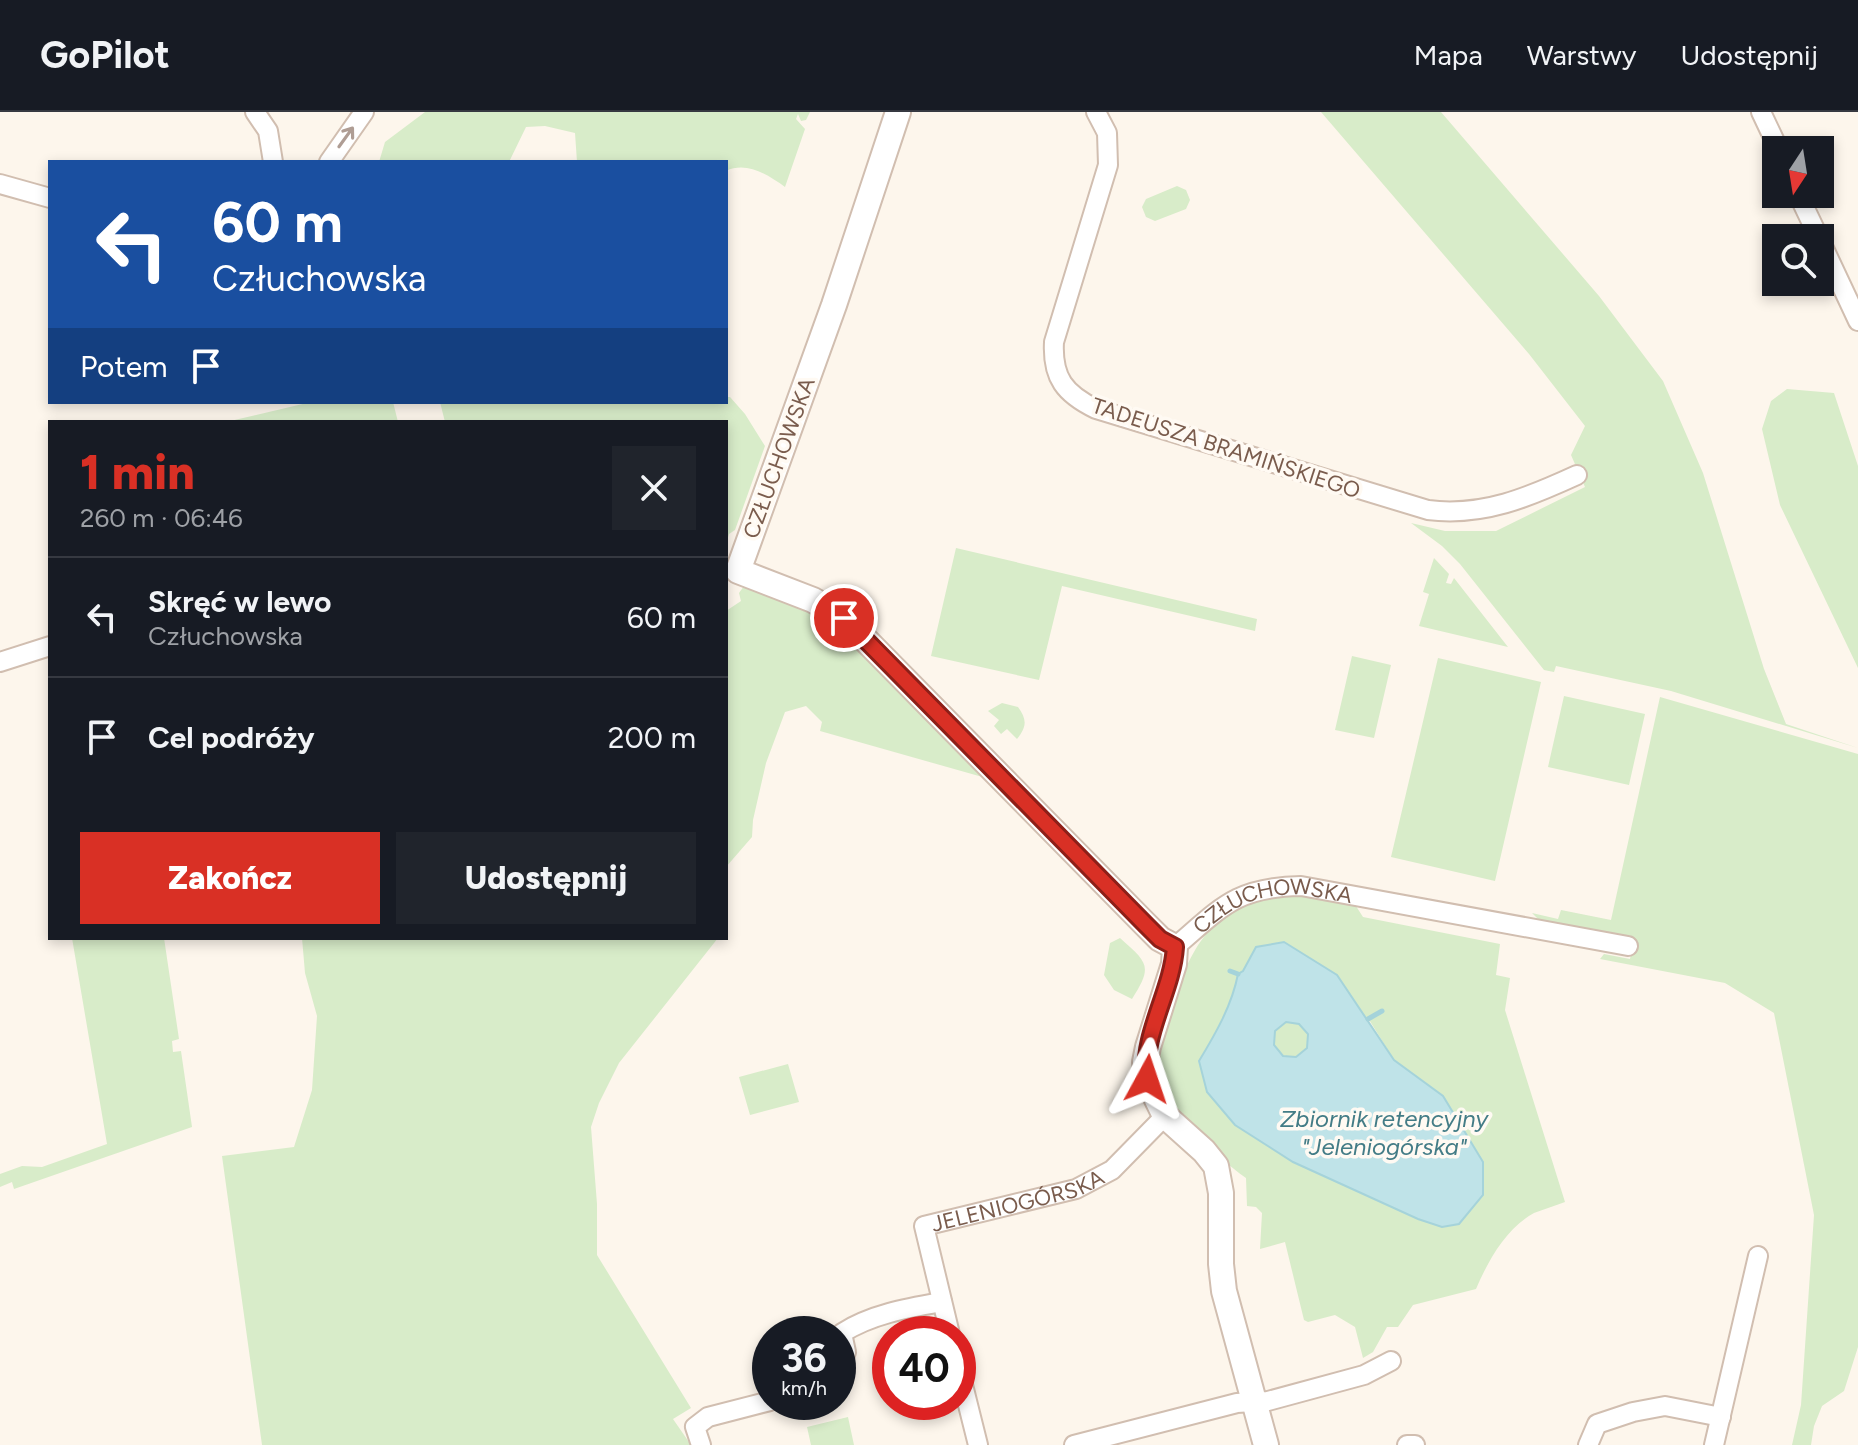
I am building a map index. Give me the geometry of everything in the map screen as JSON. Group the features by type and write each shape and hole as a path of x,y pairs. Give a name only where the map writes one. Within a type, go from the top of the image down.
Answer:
{"street":[{"path":"255,112 268,131 273,160"},
{"path":"330,160 364,112"},
{"name":"CZŁUCHOWSKA","path":"898,112 834,305 738,571 813,600 844,618 1160,939 1175,947 1227,903 1266,887 1283,886 1320,889 1628,946"},
{"name":"TADEUSZA BRAMIŃSKIEGO","path":"1096,112 1107,133 1108,165 1054,342 1058,375 1078,400 1096,409 1428,510 1467,511 1499,506 1577,475"},
{"path":"1761,112 1772,136"},
{"path":"0,184 48,197"},
{"path":"1834,269 1858,321"},
{"path":"0,662 48,647"},
{"path":"1175,947 1170,978 1145,1062 1147,1079 1165,1116 1216,1166 1221,1193 1224,1291 1266,1445"},
{"name":"JELENIOGÓRSKA","path":"946,1316 924,1226 1047,1197 1087,1184 1112,1170 1165,1116"},
{"path":"1714,1445 1758,1256"},
{"path":"856,1325 942,1302"},
{"path":"1074,1445 1237,1403 1263,1402 1364,1375 1391,1361"},
{"path":"698,1436 708,1417 752,1406"},
{"path":"1588,1445 1597,1424 1633,1412 1665,1406 1721,1417"},
{"path":"972,1420 978,1445"},
{"path":"1407,1445 1415,1445"}],"green space":[{"path":"425,112 810,112 806,120 801,121 798,114 796,119 805,129 785,187 749,169 728,170 728,160 577,160 575,133 545,126 526,127 510,160 380,160 385,142"},
{"path":"1321,112 1441,112 1599,296 1663,381 1703,473 1764,669 1786,724 1858,748 1671,691 1556,666 1554,672 1544,670 1460,564 1411,523 1445,531 1496,531 1585,487 1571,455 1585,426 1529,354"},
{"path":"1177,186 1186,190 1190,200 1186,209 1155,221 1146,217 1142,207 1146,199"},
{"path":"1787,389 1834,393 1858,466 1858,668 1780,505 1762,429 1771,401"},
{"path":"730,397 765,446 735,530 728,537 728,420 444,420 440,404 728,404"},
{"path":"302,404 394,404 398,420 234,420"},
{"path":"956,548 1257,619 1255,631 1062,586 1039,680 931,656"},
{"path":"1434,558 1449,574 1446,583 1451,584 1454,578 1508,647 1419,626 1429,594 1423,592"},
{"path":"744,586 755,586 833,622 993,780 820,731 822,722 806,706 785,712 766,763 752,837 728,865 728,610 741,601 739,593"},
{"path":"1352,656 1391,665 1374,738 1335,730"},
{"path":"1438,658 1541,682 1495,881 1391,857"},
{"path":"1564,696 1645,714 1629,785 1548,767"},
{"path":"1660,697 1858,754 1858,1347 1844,1391 1822,1406 1811,1445 1792,1445 1801,1405 1814,1215 1774,1013 1725,983 1600,959 1604,954 1630,959 1634,939 1540,921 1532,913 1558,919 1561,910 1611,920"},
{"path":"1002,703 1018,707 1023,715 1023,731 1017,739 1007,729 1001,734 994,726 999,720 988,711"},
{"path":"1289,895 1354,903 1363,917 1500,944 1496,975 1510,978 1505,1010 1565,1202 1534,1213 1515,1227 1492,1257 1476,1289 1413,1305 1398,1327 1387,1327 1373,1352 1363,1358 1355,1327 1335,1315 1308,1322 1304,1320 1285,1242 1260,1249 1262,1213 1256,1207 1247,1206 1246,1178 1208,1146 1183,1119 1164,1090 1156,1068 1161,1038 1195,950 1221,919 1239,908","holes":["1256,947 1368,1018 1394,1060 1443,1096 1442,1227 1293,1162 1199,1061 1215,1036"]},
{"path":"1120,938 1137,953 1144,966 1143,979 1132,999 1114,990 1104,975 1110,943"},
{"path":"72,940 164,940 179,1039 172,1041 173,1052 181,1051 192,1127 14,1189 12,1182 0,1187 0,1174 22,1166 42,1167 107,1144"},
{"path":"302,940 716,940 619,1063 591,1127 597,1255 691,1408 673,1419 691,1445 262,1445 222,1156 294,1147 312,1090 317,1016 305,973"},
{"path":"1291,1022 1304,1027 1309,1040 1304,1053 1291,1058 1278,1053 1273,1040 1278,1027"},
{"path":"788,1064 799,1102 750,1115 739,1077"},
{"path":"849,1420 854,1445 811,1445 807,1427"}],"water":[{"name":"Zbiornik retencyjny \"Jeleniogórska\"","path":"1284,942 1337,975 1394,1060 1443,1096 1483,1162 1483,1195 1459,1224 1442,1227 1418,1219 1293,1162 1235,1125 1207,1092 1199,1061 1228,1008 1238,974 1243,971 1256,947","holes":["1286,1022 1299,1024 1308,1034 1307,1048 1296,1057 1283,1056 1274,1045 1275,1031"]}],"waterway":[{"path":"1230,971 1238,974"},
{"path":"1368,1019 1382,1011"}],"route":[{"path":"844,618 1160,939 1175,947 1174,964 1148,1047 1145,1062 1147,1079"}]}
